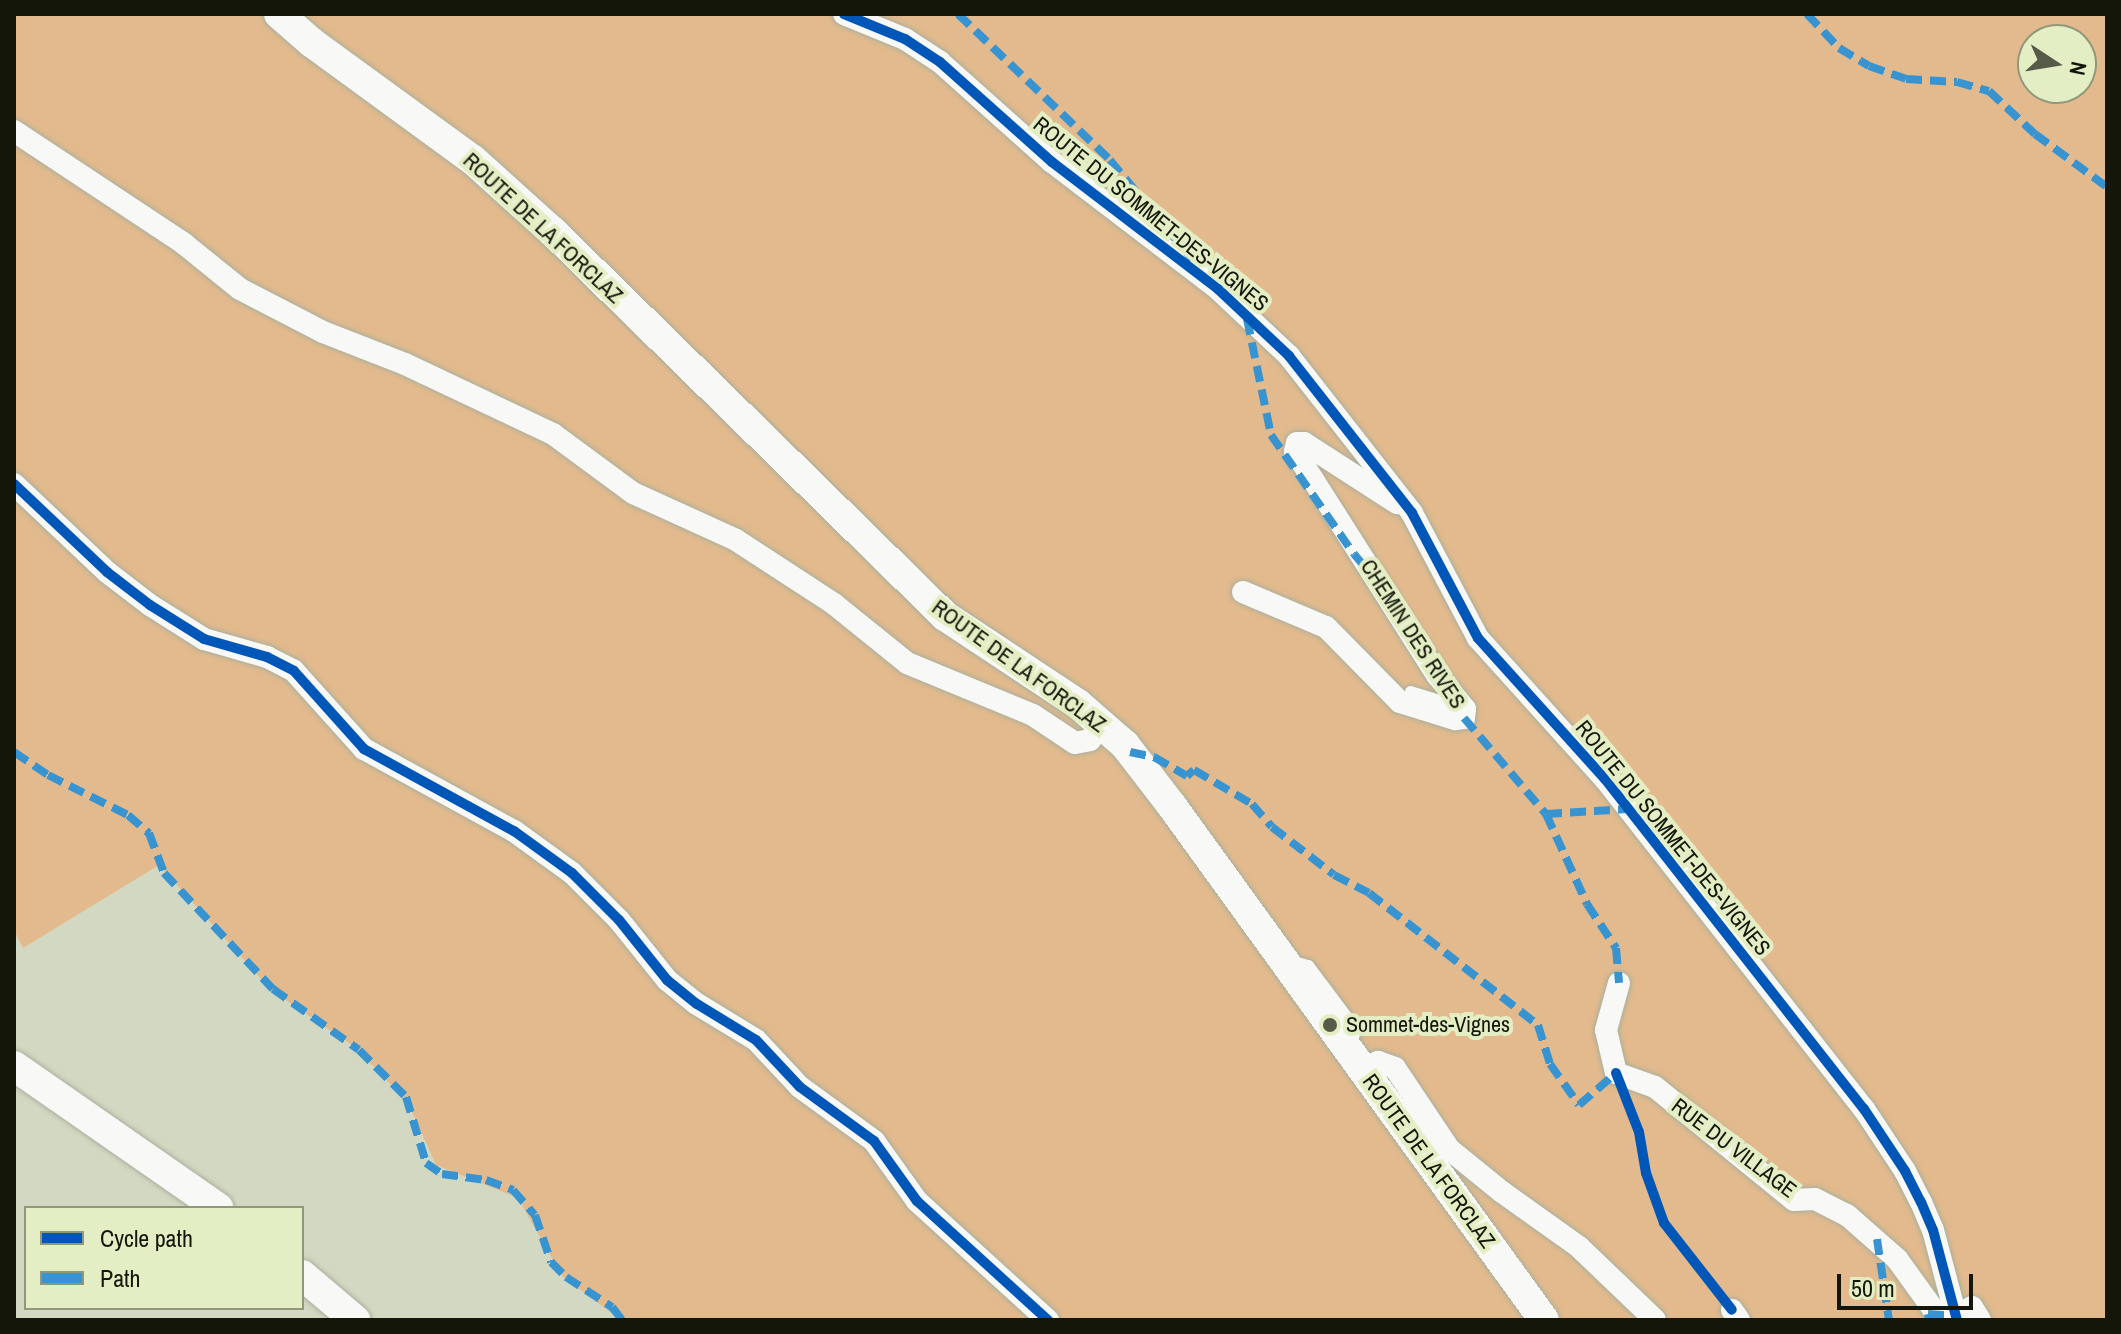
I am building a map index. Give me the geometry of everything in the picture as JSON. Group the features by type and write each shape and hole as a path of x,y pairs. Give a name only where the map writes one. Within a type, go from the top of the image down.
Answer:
{"main road":[{"name":"ROUTE DE LA FORCLAZ","path":"279,14 311,42 473,160 553,232 945,616 1065,695 1125,745 1544,1320"},
{"path":"14,1066 215,1206"},
{"path":"304,1277 355,1320"}],"street":[{"name":"ROUTE DU SOMMET-DES-VIGNES","path":"844,14 905,39 940,62 1052,162 1218,289 1289,356 1412,513 1478,638 1605,779 1864,1109 1905,1171 1921,1202 1933,1230 1956,1318"},
{"path":"14,131 183,243 240,289 327,334 387,356 553,434 633,493 736,540 834,604 907,663 1033,715 1075,743 1090,740 1103,724"},
{"name":"CHEMIN DES RIVES","path":"1243,592 1326,627 1400,702 1461,720 1466,711 1454,698 1295,451 1297,443 1304,443 1412,513"},
{"path":"14,484 100,566 150,605 204,639 267,657 294,671 364,749 514,831 572,873 611,910 667,980 706,1010 756,1040 800,1087 874,1141 917,1201 1048,1320"},
{"name":"RUE DU VILLAGE","path":"1619,983 1606,1030 1616,1073 1655,1087 1794,1200 1815,1199 1847,1215 1897,1259 1933,1309 1956,1318"},
{"path":"1355,1058 1395,1068 1449,1149 1502,1192 1579,1247 1655,1320"},
{"path":"1956,1318 1972,1307 1980,1320"}],"lane":[{"path":"1410,691 1443,701 1454,698"}],"shaded area":[{"path":"14,14 2107,14 2107,1320 621,1320 562,1276 518,1198 436,1165 408,1103 356,1048 271,990 159,865 23,948 14,930"}],"marked path":[{"path":"958,14 1110,160 1192,259"},
{"path":"1807,14 1839,48 1869,66 1906,79 1957,82 1989,91 2035,134 2107,187"},
{"path":"1247,319 1271,435 1354,554 1390,597"},
{"path":"1464,718 1546,814 1587,904 1616,948 1619,983"},
{"path":"14,752 48,775 128,815 149,833 164,873 273,989 359,1050 406,1097 426,1163 442,1174 486,1180 513,1190 535,1215 551,1262 566,1277 612,1307 622,1320"},
{"path":"1130,752 1154,757 1187,776 1194,770 1252,804 1272,827 1334,875 1369,893 1538,1025 1550,1064 1579,1105 1616,1073 1617,1077"},
{"path":"1546,814 1628,809"},
{"path":"1877,1239 1889,1320"},
{"path":"1929,1320 1928,1314 1956,1316"}],"cycle path":[{"path":"844,14 905,39 940,62 1052,162 1218,289 1289,356 1412,513 1478,638 1605,779 1864,1109 1905,1171 1921,1202 1933,1230 1957,1320"},
{"path":"14,484 107,572 150,605 204,639 267,657 294,671 364,749 514,831 572,873 619,920 667,980 697,1004 756,1040 800,1087 874,1141 917,1201 1048,1320"},
{"path":"1616,1073 1639,1132 1646,1173 1664,1223 1732,1310"}],"place":[{"name":"Sommet-des-Vignes","path":"1330,1025"}]}
